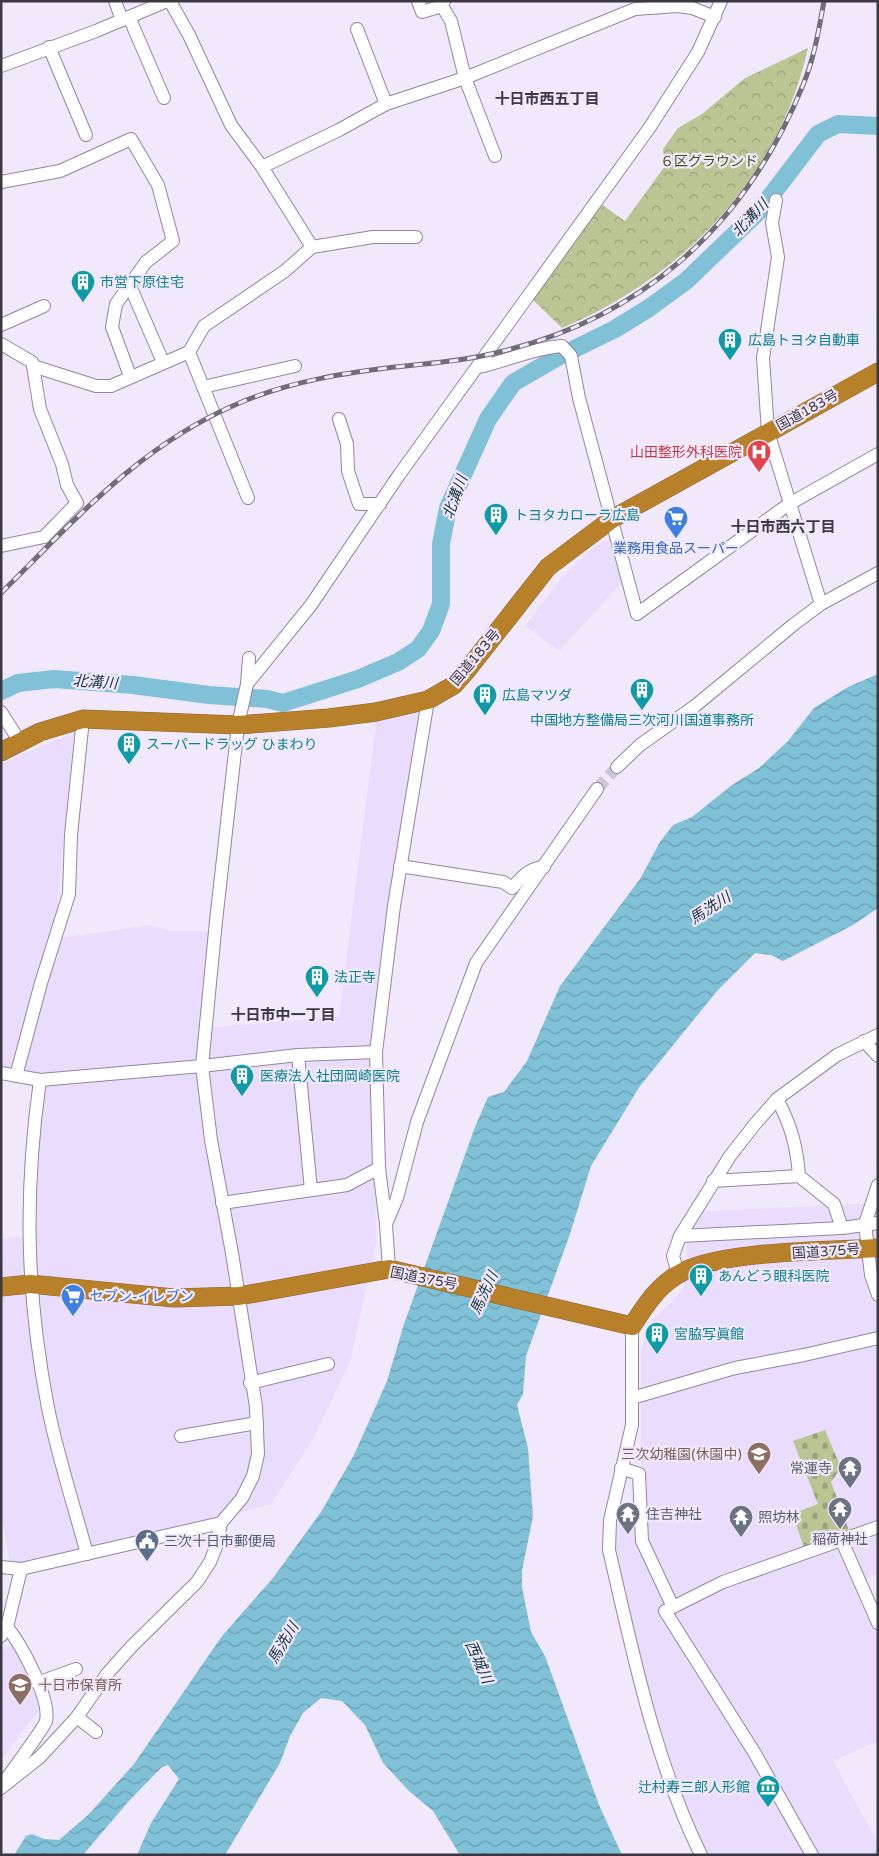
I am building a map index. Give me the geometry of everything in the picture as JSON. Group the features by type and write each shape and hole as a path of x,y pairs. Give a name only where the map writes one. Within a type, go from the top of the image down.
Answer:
{"highway":[{"name":"国道183号","path":"1,752 40,732 83,718 238,725 348,716 376,712 428,700 454,685 548,567 612,519 878,372"},
{"name":"国道375号","path":"1,1286 30,1284 174,1298 239,1296 389,1269 624,1324 654,1293 678,1274 712,1262 751,1256 873,1248"}],"street":[{"path":"115,1 164,98"},
{"path":"1,66 169,1 189,35 231,126 262,167 312,247"},
{"path":"418,1 422,12 443,3 451,21 465,78 495,156"},
{"path":"246,688 311,605 380,504 650,127 698,52 721,1"},
{"path":"262,167 339,130 386,104 465,78 635,9 678,6 692,8 715,17"},
{"path":"357,30 386,104"},
{"path":"49,47 86,135"},
{"path":"1,182 60,171 131,139 158,185 173,241 146,262 116,304 112,327 130,376"},
{"path":"776,200 772,223 778,257 763,358 768,432 821,604"},
{"path":"33,366 96,386 111,386 130,376 189,352 204,326 285,271 312,247 372,237 416,237"},
{"path":"130,286 163,362"},
{"path":"1,325 44,306"},
{"path":"1,344 32,362 40,409 62,464 67,485 77,503 44,536 1,546"},
{"path":"479,367 544,347 562,346 571,356 579,398 637,614 789,504 878,454"},
{"path":"189,352 248,498"},
{"path":"203,387 295,366"},
{"path":"339,419 348,444 348,471 359,504 380,504"},
{"path":"617,767 640,746 695,706 821,604 878,573"},
{"path":"2,1787 40,1757 77,1717 107,1674 131,1647 174,1601 197,1582 213,1555 221,1523 242,1498 254,1476 258,1454 257,1423 239,1296 222,1203 202,1066 238,725 246,688 249,658"},
{"path":"389,1269 379,1168 376,1052 400,866 428,700"},
{"path":"1,712 20,742"},
{"path":"16,1076 41,983 69,894 71,835 83,718"},
{"path":"386,1224 397,1198 417,1122 476,963 520,897 544,867 597,790"},
{"path":"400,866 418,867 503,882 512,888 527,872 544,867"},
{"path":"678,1274 674,1256 680,1236 714,1181 755,1124 777,1099 836,1055 878,1035"},
{"path":"864,1041 878,1056"},
{"path":"1,1073 40,1080 202,1066 298,1055 376,1052"},
{"path":"298,1055 311,1190"},
{"path":"40,1080 31,1141 28,1244 30,1284 48,1408 87,1554"},
{"path":"777,1099 790,1122 797,1147 799,1176"},
{"path":"222,1203 347,1185 379,1168"},
{"path":"714,1181 799,1176 834,1204 842,1228"},
{"path":"878,1185 871,1224 873,1248 871,1275 878,1295"},
{"path":"680,1236 842,1228 871,1224"},
{"path":"624,1324 630,1352 632,1425 610,1520 609,1550 662,1764 700,1855"},
{"path":"632,1398 735,1368 804,1356 878,1338"},
{"path":"250,1382 328,1364"},
{"path":"182,1436 257,1423"},
{"path":"621,1468 639,1474 642,1541 672,1605"},
{"path":"1,1567 21,1569 221,1523"},
{"path":"812,1855 754,1752 665,1611 672,1605 723,1582 878,1527"},
{"path":"841,1540 877,1617"},
{"path":"2,1787 46,1722 46,1708 18,1641 4,1632 21,1569"},
{"path":"37,1684 76,1669"},
{"path":"77,1717 96,1732"}],"shaded area":[{"path":"616,534 627,577 559,651 525,626 565,574 593,548"},
{"path":"424,707 374,1049 376,1244 350,1362 312,1441 271,1504 42,1567 11,1567 1,1514 1,1238 27,1237 37,1081 1,1073 1,764 74,732 54,939 151,925 171,931 214,931 205,1028 339,1017 378,708"},
{"path":"878,1203 878,1249 868,1249 878,1289 878,1573 862,1580 878,1615 878,1741 833,1761 878,1843 878,1855 698,1855 677,1809 607,1526 641,1519 641,1351 649,1324 683,1290 690,1212"},
{"name":"十日市保育所","path":"15,1644 38,1701 40,1711 1,1760 1,1653 5,1647"}],"green space":[{"name":"６区グラウンド","path":"808,48 794,95 774,139 749,180 720,218 685,251 647,281 606,307 562,328 532,299 601,204 625,221 665,166 663,149 678,128 702,114 745,78"},
{"path":"825,1430 841,1468 831,1482 849,1530 804,1547 792,1514 818,1504 793,1441"}],"water":[{"path":"878,674 878,908 853,925 783,961 771,955 755,953 717,991 640,1086 591,1166 570,1234 526,1356 523,1394 517,1405 528,1448 533,1516 522,1571 522,1587 531,1632 545,1656 599,1805 622,1855 460,1855 433,1811 409,1791 383,1763 365,1725 342,1701 321,1698 303,1713 290,1736 280,1763 225,1855 137,1855 151,1823 179,1779 168,1765 162,1767 128,1802 83,1855 14,1855 26,1836 32,1834 44,1839 59,1840 89,1814 134,1764 222,1636 273,1578 321,1512 354,1455 387,1381 404,1324 475,1127 488,1097 504,1092 527,1061 560,986 640,879 660,842 673,825 692,817 732,785 759,768 788,741 814,708 848,687"}],"waterway":[{"name":"北溝川","path":"1,691 18,683 54,679 267,699 283,703 358,679 398,662 418,649 431,631 441,604 441,544 448,508 488,419 513,383 558,357 615,329 649,308 686,281 760,210 818,134 838,124 878,126"}],"tunnel":[{"path":"597,789 617,767"}],"railway":[{"path":"1,593 82,512 139,463 169,441 202,421 237,404 298,383 362,371 466,359 541,340 592,319 638,293 680,262 717,225 750,183 779,136 803,85 813,54 824,1"}],"place":[{"name":"市営下原住宅","path":"83,303"},
{"name":"広島トヨタ自動車","path":"730,361"},
{"name":"山田整形外科医院","path":"759,473"},
{"name":"トヨタカローラ広島","path":"496,536"},
{"name":"業務用食品スーパー","path":"676,539"},
{"name":"中国地方整備局三次河川国道事務所","path":"642,711"},
{"name":"広島マツダ","path":"485,716"},
{"name":"スーパードラッグ ひまわり","path":"129,765"},
{"name":"法正寺","path":"317,998"},
{"name":"医療法人社団岡崎医院","path":"242,1097"},
{"name":"あんどう眼科医院","path":"701,1297"},
{"name":"セブン-イレブン","path":"73,1317"},
{"name":"宮脇写眞館","path":"657,1355"},
{"name":"三次幼稚園(休園中)","path":"759,1475"},
{"name":"常運寺","path":"850,1489"},
{"name":"稲荷神社","path":"840,1530"},
{"name":"住吉神社","path":"628,1535"},
{"name":"照坊林","path":"741,1538"},
{"name":"三次十日市郵便局","path":"147,1562"},
{"name":"十日市保育所","path":"20,1706"},
{"name":"辻村寿三郎人形館","path":"768,1808"}],"district":[{"name":"十日市西五丁目","path":"547,99"},
{"name":"十日市西六丁目","path":"783,527"},
{"name":"十日市中一丁目","path":"283,1015"}],"water label":[{"name":"馬洗川","path":"710,908"},
{"name":"馬洗川","path":"484,1293"},
{"name":"馬洗川","path":"283,1643"},
{"name":"西城川","path":"479,1662"}]}
